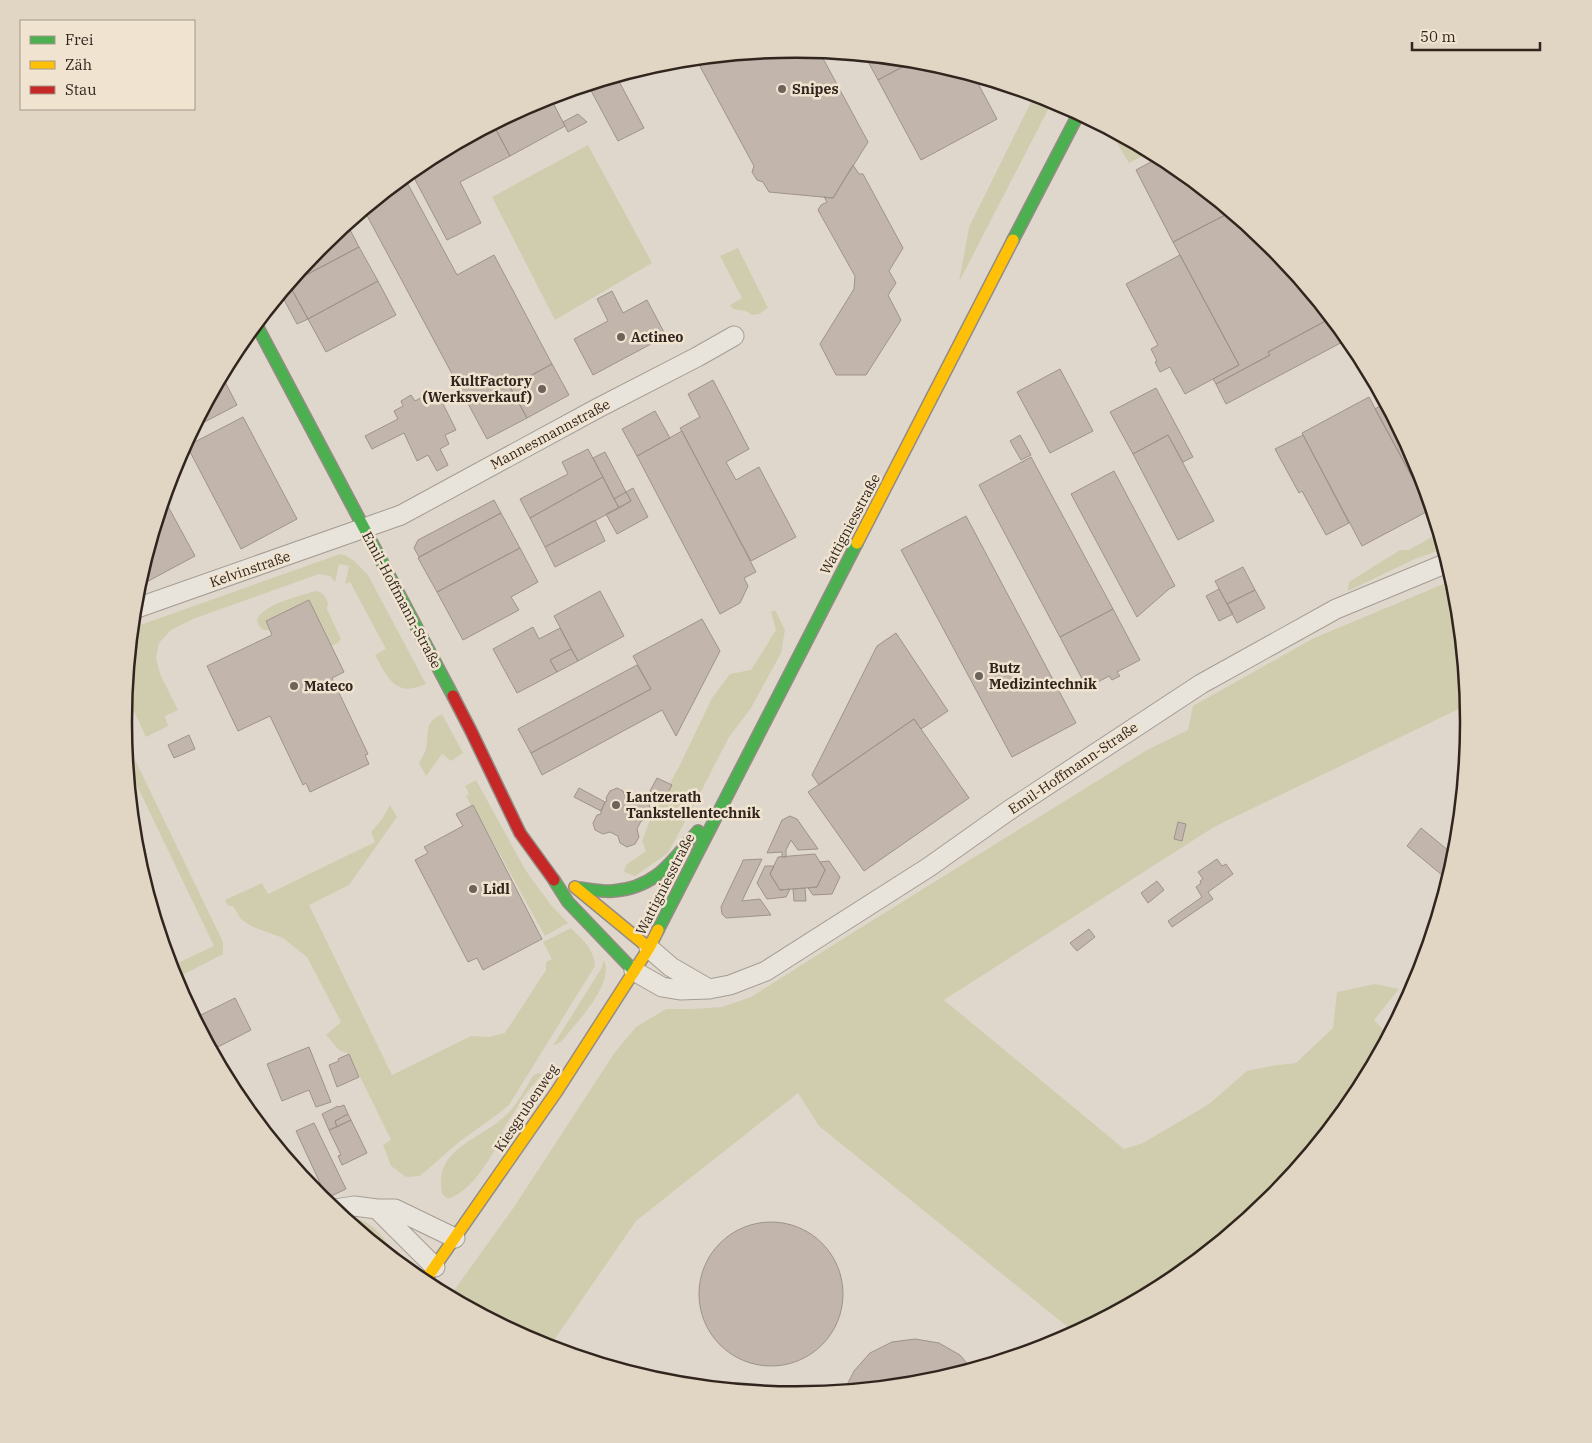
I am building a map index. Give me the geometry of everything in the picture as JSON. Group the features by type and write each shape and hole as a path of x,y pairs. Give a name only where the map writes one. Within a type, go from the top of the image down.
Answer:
{"main road":[{"name":"Wattigniesstraße","path":"649,948 1076,120"},
{"name":"Emil-Hoffmann-Straße","path":"260,331 470,731 520,833 550,873 568,902 634,970"},
{"path":"578,888 612,891 640,886 661,873 691,839 730,789"},
{"name":"Emil-Hoffmann-Straße","path":"550,873 578,888 649,948"},
{"name":"Kiesgrubenweg","path":"429,1274 557,1090 649,948"}],"street":[{"name":"Mannesmannstraße","path":"365,529 401,515 734,336"},
{"name":"Kelvinstraße","path":"143,606 365,529"},
{"name":"Emil-Hoffmann-Straße","path":"634,970 662,987 680,990 709,989 730,985 766,971 929,867 1008,811 1152,715 1235,664 1336,609 1441,566"},
{"name":"Emil-Hoffmann-Straße","path":"649,948 671,967 709,989"},
{"path":"344,1208 354,1206 395,1209 455,1238"},
{"path":"377,1209 429,1274"}],"shaded area":[{"path":"1031,101 1049,108 959,282 969,227"},
{"path":"1114,139 1143,156 1129,163"},
{"path":"588,145 652,263 555,320 492,197"},
{"path":"738,248 768,308 759,314 752,315 746,311 733,309 730,305 742,298 720,256"},
{"path":"1433,536 1437,551 1415,559 1348,591 1349,582 1400,550 1409,550"},
{"path":"340,554 352,559 368,575 426,684 407,689 400,687 389,678 375,655 386,649 350,582 345,584 349,566 339,564 335,582 330,576 319,574 193,619 171,630 159,643 156,658 160,674 178,710 165,716 168,726 146,737 132,708 133,678 140,625"},
{"path":"1445,583 1454,635 1459,678 1460,709 1214,827 944,1000 1124,1149 1143,1143 1209,1104 1247,1071 1296,1063 1333,1028 1337,992 1375,984 1399,989 1374,1020 1384,1030 1371,1054 1323,1126 1266,1191 1234,1221 1200,1248 1165,1274 1128,1297 1068,1327 819,1126 798,1093 636,1221 554,1340 502,1317 454,1291 514,1207 615,1052 636,1027 666,1009 722,1007 751,997 1147,750 1188,730 1193,706 1314,638"},
{"path":"317,591 326,598 328,603 327,609 341,639 338,643 331,646 309,600 266,621 270,630 265,630 259,625 257,620 266,610 289,599"},
{"path":"775,610 785,630 781,653 751,708 729,737 668,853 635,876 624,872 626,865 646,851 642,841 652,815 679,767 712,698 730,674 751,670 776,630 771,612"},
{"path":"442,714 463,753 451,761 442,754 426,776 419,763 424,754 428,728 436,717"},
{"path":"133,755 223,942 223,954 183,975 178,963 214,946 135,781"},
{"path":"476,780 526,871 551,905 568,923 545,936 466,796 469,794 465,786"},
{"path":"390,805 397,817 349,885 309,905 392,1075 471,1036 489,1037 505,1033 546,970 546,962 552,959 543,942 571,928 590,950 595,966 509,1105 459,1142 420,1176 406,1177 391,1166 383,1145 391,1140 349,1054 339,1050 326,1035 341,1022 307,957 283,938 251,926 241,919 233,906 228,906 225,900 262,883 268,894 375,842 371,832 382,819"},
{"path":"604,960 606,970 599,992 561,1042 555,1045 601,969"},
{"path":"538,1073 542,1074 527,1092 502,1131 504,1136 480,1172 466,1188 448,1199 442,1194 441,1178 445,1165 452,1155 507,1114 518,1101 533,1076"},
{"path":"355,1218 366,1222 376,1229 388,1244"}],"building":[{"path":"753,59 823,59 868,142 833,198 769,192 763,182 757,180 752,172 754,166 699,65"},
{"path":"868,62 903,66 878,80"},
{"path":"903,66 978,83 997,119 921,160 878,80"},
{"path":"619,82 644,128 618,141 591,90"},
{"path":"554,104 565,126 510,156 496,129"},
{"path":"578,114 587,122 568,132 563,122"},
{"path":"496,129 510,156 460,182 481,223 447,240 414,178 464,146"},
{"path":"1152,161 1225,215 1173,242 1136,170"},
{"path":"853,165 859,174 863,174 903,248 889,271 896,283 888,295 901,320 866,375 836,375 820,344 854,289 855,276 818,210 821,205 827,202 824,197 833,198"},
{"path":"408,183 457,275 494,255 552,364 510,387 527,418 487,439 367,215"},
{"path":"1225,215 1266,252 1326,321 1268,352 1270,355 1216,384 1213,379 1239,365 1173,242"},
{"path":"350,230 359,247 304,276"},
{"path":"359,247 378,281 308,319 292,290 304,276"},
{"path":"1180,255 1239,365 1185,394 1170,367 1160,372 1151,349 1158,345 1126,284"},
{"path":"378,281 396,315 326,352 308,319"},
{"path":"292,290 308,319 297,324 284,299"},
{"path":"612,291 623,313 647,300 666,336 593,375 574,339 608,321 597,299"},
{"path":"1326,321 1341,343 1226,404 1216,384 1270,355 1268,352"},
{"path":"552,364 569,395 527,418 510,387"},
{"path":"1060,369 1093,431 1050,453 1017,392"},
{"path":"713,380 749,449 726,462 736,480 759,467 796,537 751,561 680,428 700,417 688,394"},
{"path":"225,382 237,405 203,423"},
{"path":"1156,388 1193,457 1183,462 1168,435 1133,454 1110,412"},
{"path":"436,390 456,430 445,435 449,444 440,449 448,465 437,471 428,455 417,461 404,433 372,449 365,436 398,419 394,411 403,406 401,401 411,395 415,401"},
{"path":"1369,397 1415,482 1426,512 1362,546 1302,433"},
{"path":"1380,406 1392,428 1415,483 1375,409"},
{"path":"655,411 670,438 637,456 622,429"},
{"path":"243,417 297,519 241,549 190,451 194,443"},
{"path":"682,431 756,572 744,578 748,586 740,603 720,614 637,456"},
{"path":"1020,435 1031,455 1021,460 1010,441"},
{"path":"1168,435 1214,521 1178,540 1133,454"},
{"path":"1303,435 1349,523 1326,535 1302,491 1299,493 1275,449"},
{"path":"588,449 603,477 530,518 520,499 568,474 562,462"},
{"path":"605,452 626,492 614,499 593,458"},
{"path":"1031,457 1113,609 1060,637 979,485"},
{"path":"1114,471 1175,586 1137,617 1071,494"},
{"path":"603,477 619,508 545,547 530,518"},
{"path":"633,488 648,517 617,534 606,514 631,501 626,492"},
{"path":"626,492 631,501 619,508 614,499"},
{"path":"494,500 501,513 419,557 414,548 418,540"},
{"path":"168,506 195,556 148,581"},
{"path":"501,513 520,548 437,592 418,558"},
{"path":"966,516 1076,723 1012,757 901,550"},
{"path":"595,520 605,541 555,567 545,547"},
{"path":"520,548 538,582 511,597 519,610 463,640 437,592"},
{"path":"1243,567 1255,590 1227,604 1215,581"},
{"path":"1219,589 1233,614 1219,621 1206,596"},
{"path":"1255,590 1265,608 1237,623 1227,604"},
{"path":"600,591 624,636 578,661 554,616"},
{"path":"309,600 344,672 332,678 368,754 365,755 369,764 310,792 306,783 303,785 270,716 238,731 207,666 272,635 266,621"},
{"path":"1113,609 1140,660 1117,672 1120,676 1112,680 1109,676 1087,688 1060,637"},
{"path":"702,619 720,651 676,736 662,710 542,775 531,753 651,689 633,656"},
{"path":"533,627 539,639 560,628 571,649 550,660 557,672 517,693 493,649"},
{"path":"896,633 948,711 921,729 914,719 819,785 812,775 877,646"},
{"path":"571,649 578,661 557,672 550,660"},
{"path":"637,665 651,689 531,753 518,729"},
{"path":"914,719 969,798 864,871 808,792"},
{"path":"189,735 195,749 174,758 168,745"},
{"path":"657,778 672,785 665,798 650,791"},
{"path":"579,788 605,802 601,811 574,797"},
{"path":"617,788 623,791 626,798 635,803 641,800 649,804 651,812 647,819 641,821 637,829 639,837 635,844 627,847 620,843 618,836 610,832 603,834 595,830 593,823 597,815 601,814 610,791"},
{"name":"Lidl","path":"473,805 542,939 483,970 477,958 468,962 415,860 428,853 424,847 463,826 456,814"},
{"path":"790,816 797,819 818,849 798,850 791,840 786,850 786,857 782,857 782,852 767,853 782,820"},
{"path":"1178,822 1186,824 1182,841 1174,839"},
{"path":"1421,828 1447,850 1441,875 1407,846"},
{"path":"815,854 825,870 817,887 780,890 770,874 778,857"},
{"path":"762,859 742,901 760,899 771,915 726,918 722,914 721,907 743,860"},
{"path":"1217,859 1222,866 1226,864 1233,874 1208,892 1213,899 1172,927 1168,921 1202,897 1196,887 1203,879 1198,872"},
{"path":"829,861 840,877 832,894 813,895 808,888 817,887 825,870 820,862"},
{"path":"765,866 774,866 770,874 780,890 790,889 786,897 767,899 757,883"},
{"path":"1157,881 1164,890 1148,903 1141,893"},
{"path":"805,888 806,901 794,901 793,889"},
{"path":"1089,929 1095,937 1077,951 1070,943"},
{"path":"235,998 251,1030 217,1047 200,1015"},
{"path":"309,1047 331,1102 316,1107 309,1090 282,1101 267,1064"},
{"path":"349,1054 359,1077 337,1087 329,1065"},
{"path":"344,1105 348,1114 335,1121 337,1127 329,1130 322,1114"},
{"path":"348,1114 351,1120 337,1127 335,1121"},
{"path":"351,1120 367,1153 342,1165 338,1156 341,1155 329,1130"},
{"path":"314,1123 346,1189 331,1196 321,1186 296,1131"},
{"path":"771,1222 785,1223 799,1228 811,1234 822,1243 831,1254 837,1266 842,1280 842,1308 837,1322 831,1334 822,1345 811,1354 799,1360 785,1365 771,1366 757,1365 743,1360 731,1354 720,1345 711,1334 705,1322 700,1308 699,1294 700,1280 705,1266 711,1254 720,1243 731,1234 743,1228 757,1223"},
{"path":"915,1339 939,1343 960,1355 967,1363 926,1373 848,1383 854,1371 870,1353 892,1342"}],"traffic: fast":[{"path":"1013,240 1076,120"},
{"path":"260,331 453,696"},
{"path":"658,930 857,543"},
{"path":"578,888 613,891 641,885 662,871 698,831"},
{"path":"554,880 568,902 634,971"}],"traffic: slow":[{"path":"857,543 1013,240"},
{"path":"575,887 649,948"},
{"path":"429,1275 557,1091 649,948 658,930"}],"traffic: jam":[{"path":"453,696 520,833 554,880"}],"place":[{"name":"Snipes","path":"782,89"},
{"name":"Actineo","path":"621,337"},
{"name":"KultFactory (Werksverkauf)","path":"542,389"},
{"name":"Butz Medizintechnik","path":"979,676"},
{"name":"Mateco","path":"294,686"},
{"name":"Lantzerath Tankstellentechnik","path":"616,805"},
{"name":"Lidl","path":"473,889"}]}
